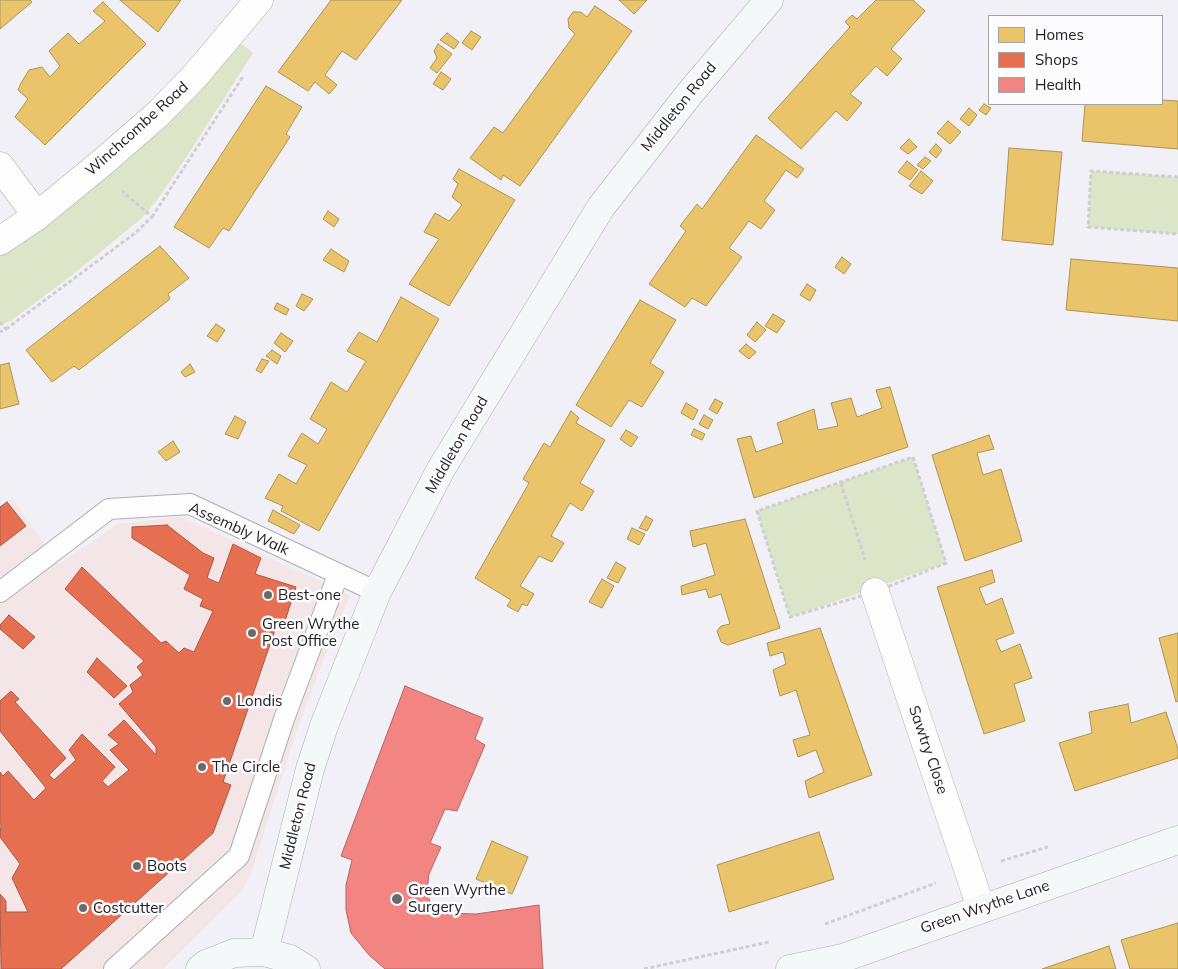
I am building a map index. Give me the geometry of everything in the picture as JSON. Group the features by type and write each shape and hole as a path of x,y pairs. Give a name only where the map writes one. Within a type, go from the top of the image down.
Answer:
{"street":[{"name":"Winchcombe Road","path":"0,241 37,216 158,114 194,77 259,0"},
{"name":"Middleton Road","path":"264,952 310,769 324,726 377,592 440,469 602,207 690,93 770,0"},
{"path":"0,166 37,216"},
{"name":"Sawtry Close","path":"874,587 981,908"},
{"name":"Green Wrythe Lane","path":"790,969 843,958 1178,840"},
{"path":"200,969 206,964 234,953 264,952 290,959 306,969"}],"lane":[{"name":"Assembly Walk","path":"0,592 109,509 190,504 377,592"},
{"path":"114,969 239,856 284,719 338,575"}],"path":[{"path":"0,332 134,234 152,217 249,67"},
{"path":"95,168 152,217"},
{"path":"1178,177 1091,170 1088,227 1178,234"},
{"path":"0,322 6,329"},
{"path":"912,457 946,563 874,587 790,617 757,511 912,457"},
{"path":"841,482 866,564"},
{"path":"820,926 969,870 1054,845"},
{"path":"644,969 774,941"}],"shaded area":[{"path":"12,498 59,564 118,524 181,517 350,595 295,736 251,873 243,890 163,969 0,969 0,507"}],"green space":[{"path":"237,40 253,53 157,200 142,218 71,276 12,320 0,326 0,250"},
{"path":"1091,171 1178,177 1178,234 1088,227"},
{"path":"913,457 946,563 790,617 757,511"}],"building: Homes":[{"path":"0,0 30,0 32,2 0,29"},
{"path":"120,0 181,0 158,32"},
{"path":"331,0 402,0 356,60 342,51 325,75 337,85 329,94 315,82 308,91 278,72"},
{"path":"619,0 647,0 634,14"},
{"path":"876,0 913,0 925,11 891,49 902,59 887,76 876,66 850,94 862,103 847,121 836,111 801,149 768,118 850,27 845,22 852,15 857,19"},
{"path":"103,2 146,44 45,145 15,117 28,99 18,90 29,70 42,67 50,77 60,66 49,51 68,33 79,44 105,21 93,11"},
{"path":"595,6 632,31 520,186 503,175 501,180 470,158 494,127 503,133 575,34 569,28 568,19 573,12 581,12 587,17"},
{"path":"471,31 481,37 472,50 462,43"},
{"path":"447,33 459,42 454,49 440,40"},
{"path":"438,44 452,54 437,73 430,68 437,58 434,51"},
{"path":"441,72 451,79 443,90 433,84"},
{"path":"266,86 302,107 286,134 290,137 229,231 223,228 209,248 174,227"},
{"path":"1163,100 1178,101 1178,149 1082,141 1085,105 1163,105"},
{"path":"984,104 991,108 986,115 979,110"},
{"path":"969,108 977,115 969,126 960,119"},
{"path":"948,121 961,132 950,144 937,133"},
{"path":"756,135 804,169 797,178 786,170 764,201 775,210 761,229 749,221 729,248 742,257 706,306 692,298 685,307 649,284 686,231 680,226 697,204 702,209"},
{"path":"909,139 917,147 908,154 900,148"},
{"path":"936,144 942,150 936,158 929,152"},
{"path":"1009,148 1062,152 1053,245 1002,240"},
{"path":"925,157 931,161 923,169 917,165"},
{"path":"907,161 918,170 910,180 898,172"},
{"path":"459,169 515,200 449,306 409,284 439,239 424,232 435,213 449,221 462,205 452,197 458,184 453,179"},
{"path":"921,171 933,181 922,194 909,186"},
{"path":"328,211 339,219 334,227 323,219"},
{"path":"160,246 189,278 168,294 170,299 79,370 74,366 52,382 26,350"},
{"path":"331,249 349,261 344,272 323,260"},
{"path":"842,257 851,264 844,274 835,267"},
{"path":"1071,259 1178,268 1178,321 1066,310"},
{"path":"807,284 816,290 810,301 800,295"},
{"path":"302,294 313,299 304,311 296,306"},
{"path":"401,297 439,319 319,531 281,511 283,506 265,498 279,474 296,484 307,465 288,456 302,433 318,444 327,429 310,419 331,382 347,392 366,361 347,351 359,332 377,342"},
{"path":"640,300 676,320 650,363 664,372 642,407 629,400 611,427 576,405"},
{"path":"277,303 289,309 286,315 274,309"},
{"path":"773,314 785,321 777,333 765,326"},
{"path":"757,322 766,330 755,342 747,335"},
{"path":"216,324 225,330 217,342 207,336"},
{"path":"281,333 293,341 285,352 274,343"},
{"path":"746,344 756,352 749,359 739,351"},
{"path":"272,350 281,356 277,364 266,356"},
{"path":"262,359 269,361 261,373 256,370"},
{"path":"9,363 19,404 0,409 0,365"},
{"path":"190,364 195,372 185,377 181,372"},
{"path":"890,387 908,447 754,498 737,439 751,436 756,452 783,443 777,423 814,409 818,430 838,426 831,403 851,398 857,417 882,408 876,390"},
{"path":"715,399 723,403 717,414 709,409"},
{"path":"686,403 698,410 693,420 681,413"},
{"path":"571,411 579,418 576,423 605,440 580,483 594,491 582,511 570,503 551,536 564,543 552,562 539,556 520,586 534,594 527,606 522,604 518,612 507,606 511,600 475,578 529,483 523,479 544,443 550,447"},
{"path":"704,415 713,420 708,429 699,424"},
{"path":"235,416 246,422 238,439 225,434"},
{"path":"694,429 705,434 702,440 691,435"},
{"path":"626,430 638,437 631,447 620,439"},
{"path":"989,435 994,449 977,453 983,475 1001,469 1022,541 965,561 932,455"},
{"path":"173,441 180,452 166,461 158,452"},
{"path":"273,510 300,525 294,534 268,521"},
{"path":"646,516 653,520 647,531 639,528"},
{"path":"745,519 780,628 728,645 721,642 717,631 721,626 730,624 721,594 709,598 706,589 682,595 681,586 715,575 706,543 693,547 690,531"},
{"path":"632,528 645,534 639,545 627,539"},
{"path":"616,562 626,568 618,583 607,578"},
{"path":"992,570 995,582 979,588 986,605 1002,598 1014,633 996,640 1001,652 1020,644 1032,678 1014,684 1025,721 984,734 937,587"},
{"path":"602,579 614,586 602,608 589,602"},
{"path":"820,628 872,775 809,798 805,781 824,772 816,750 798,757 793,740 810,735 796,690 780,696 773,670 786,664 783,652 770,656 767,643"},
{"path":"1178,633 1178,701 1176,702 1159,638"},
{"path":"1128,704 1131,723 1166,712 1178,749 1178,758 1075,791 1059,743 1092,733 1089,712"},
{"path":"819,832 834,879 729,912 717,865"},
{"path":"492,841 528,857 512,894 476,879"},
{"path":"1178,923 1178,969 1130,969 1121,940"},
{"path":"1109,946 1116,969 1042,969"}],"building: Shops":[{"path":"7,502 26,526 0,546 0,507"},
{"path":"167,525 203,553 214,558 207,578 219,583 233,544 261,558 255,574 296,587 284,624 278,621 223,782 231,785 213,833 61,969 1,969 0,894 6,901 6,912 28,912 12,878 20,864 0,837 0,772 3,776 8,771 34,800 46,788 0,731 0,701 11,691 19,699 15,702 66,758 49,775 54,780 76,760 69,750 82,734 115,767 102,781 108,787 129,770 110,750 119,744 108,735 124,720 156,755 156,747 119,704 133,692 130,685 143,675 137,667 144,661 65,589 82,567 161,643 166,641 179,653 184,648 194,652 213,611 200,606 203,599 184,589 190,575 132,538 132,527"},
{"path":"9,615 35,637 23,649 0,629 0,625"},
{"path":"97,658 127,686 114,698 87,672"}],"building: Health":[{"path":"405,686 483,718 475,739 485,745 457,811 445,809 430,843 441,847 429,874 427,891 431,906 446,913 476,914 539,905 543,969 385,969 369,955 351,933 346,910 346,885 352,860 341,856"}],"place":[{"name":"Best-one","path":"268,595"},
{"name":"Green Wrythe Post Office","path":"252,633"},
{"name":"Londis","path":"227,701"},
{"name":"The Circle","path":"202,767"},
{"name":"Boots","path":"137,866"},
{"name":"Green Wyrthe Surgery","path":"397,899"},
{"name":"Costcutter","path":"83,908"}]}
